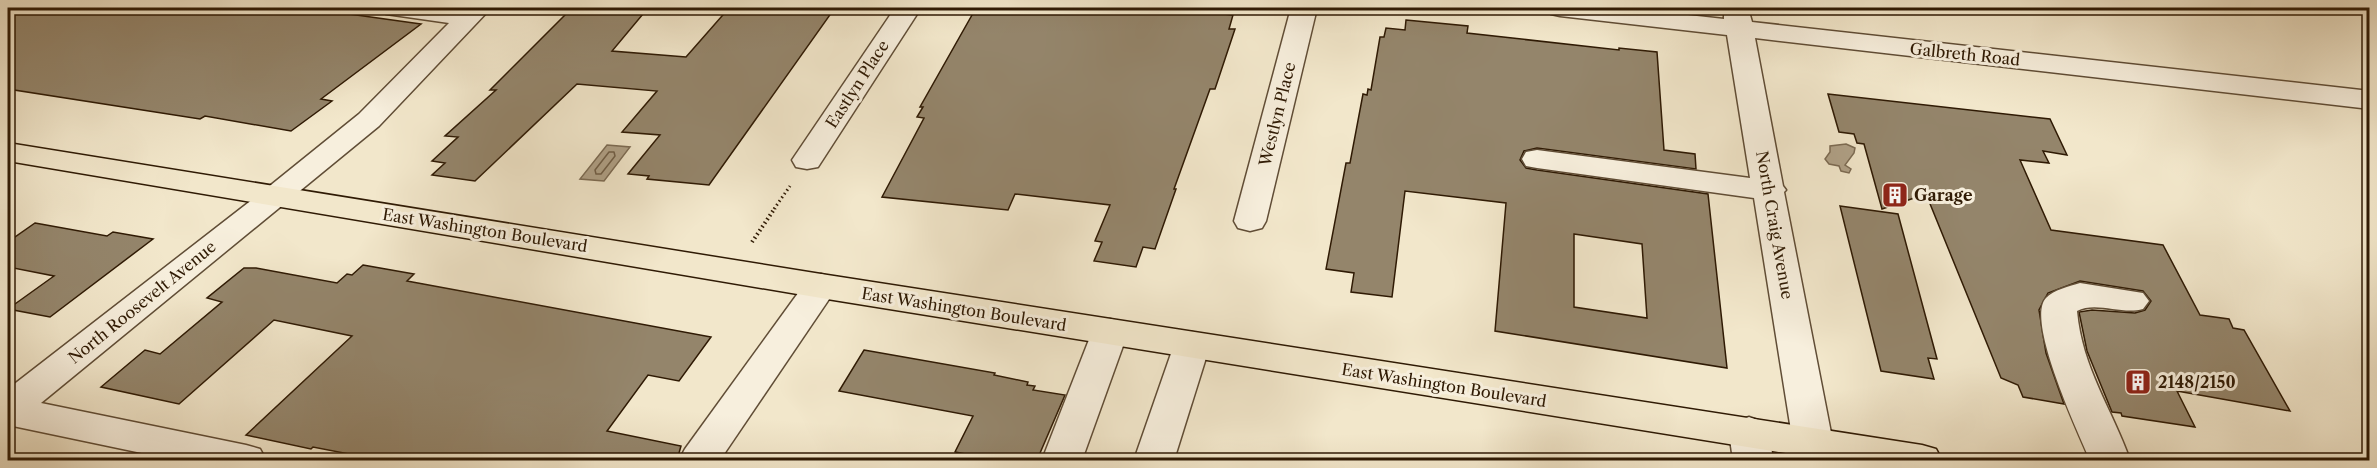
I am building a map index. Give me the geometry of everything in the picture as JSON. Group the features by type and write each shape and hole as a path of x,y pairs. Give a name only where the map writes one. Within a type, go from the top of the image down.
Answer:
{"main road":[{"name":"East Washington Boulevard","path":"8,152 1192,345 1751,446 1813,443 1922,460"}],"street":[{"path":"394,8 473,12"},
{"name":"Eastlyn Place","path":"807,160 908,8"},
{"name":"Westlyn Place","path":"1250,220 1304,8"},
{"name":"Galbreth Road","path":"1560,8 1738,18 2370,100"},
{"name":"North Roosevelt Avenue","path":"8,410 369,120 473,12"},
{"name":"North Craig Avenue","path":"1738,18 1813,443"},
{"path":"1537,159 1770,190"},
{"path":"699,460 821,286"},
{"path":"2110,460 2064,353 2059,305 2080,295 2131,301"},
{"path":"1062,460 1110,332"},
{"path":"1154,460 1192,345"},
{"path":"8,410 246,460"}],"path":[{"path":"732,271 807,160"}],"water":[{"path":"1846,144 1855,148 1845,165 1851,169 1849,173 1841,171 1839,166 1829,164 1825,159 1830,152 1830,146"},
{"path":"607,145 630,147 604,181 580,179"}],"building":[{"path":"8,8 306,8 421,24 321,99 332,101 291,131 205,116 200,119 8,89"},
{"path":"572,8 648,8 612,51 686,57 729,8 832,12 709,185 647,179 649,176 628,174 660,135 622,132 657,91 577,84 475,181 432,175 445,163 432,161 458,137 445,136 496,90 490,90"},
{"path":"976,8 1165,8 1233,15 1229,29 1235,29 1215,89 1210,89 1155,249 1143,247 1136,267 1094,261 1102,242 1095,241 1110,205 1015,194 1008,210 882,197 924,118 917,117 923,107 920,107"},
{"path":"1406,20 1468,26 1467,33 1657,52 1664,150 1695,154 1696,169 1537,148 1524,151 1520,160 1526,168 1537,170 1708,194 1727,368 1495,331 1506,203 1405,191 1392,297 1351,292 1354,273 1326,269 1346,163 1350,163 1363,94 1367,95 1368,89 1371,90 1380,37 1384,37 1386,28 1405,30","holes":["1574,234 1642,244 1647,318 1574,307"]},
{"path":"1828,94 2050,119 2067,155 2043,151 2049,163 2020,160 2051,230 2163,245 2200,315 2229,319 2233,328 2244,330 2290,411 2177,391 2195,427 2122,416 2121,413 2112,412 2087,351 2079,312 2092,310 2135,313 2145,310 2151,301 2143,291 2080,281 2048,293 2039,310 2046,353 2064,404 2023,397 2018,385 2001,378 1926,194 1882,209 1864,144 1857,143 1854,134 1839,132"},
{"path":"1840,206 1898,214 1937,359 1928,358 1934,379 1881,371"},
{"path":"35,223 107,236 113,232 153,239 50,317 8,309 54,276 8,267 8,242"},
{"path":"363,265 414,274 407,281 711,337 679,381 648,375 607,431 681,446 677,460 380,460 313,447 311,449 246,435 352,336 274,320 179,404 101,387 145,350 160,354 222,302 207,298 244,268 256,268 337,283 347,274 352,275"},
{"path":"864,350 995,373 994,375 1028,382 1027,385 1035,386 1033,390 1065,395 1037,460 997,460 955,452 973,416 839,391"}],"place":[{"name":"Garage","path":"1895,195"},
{"name":"2148/2150","path":"2138,382"}]}
